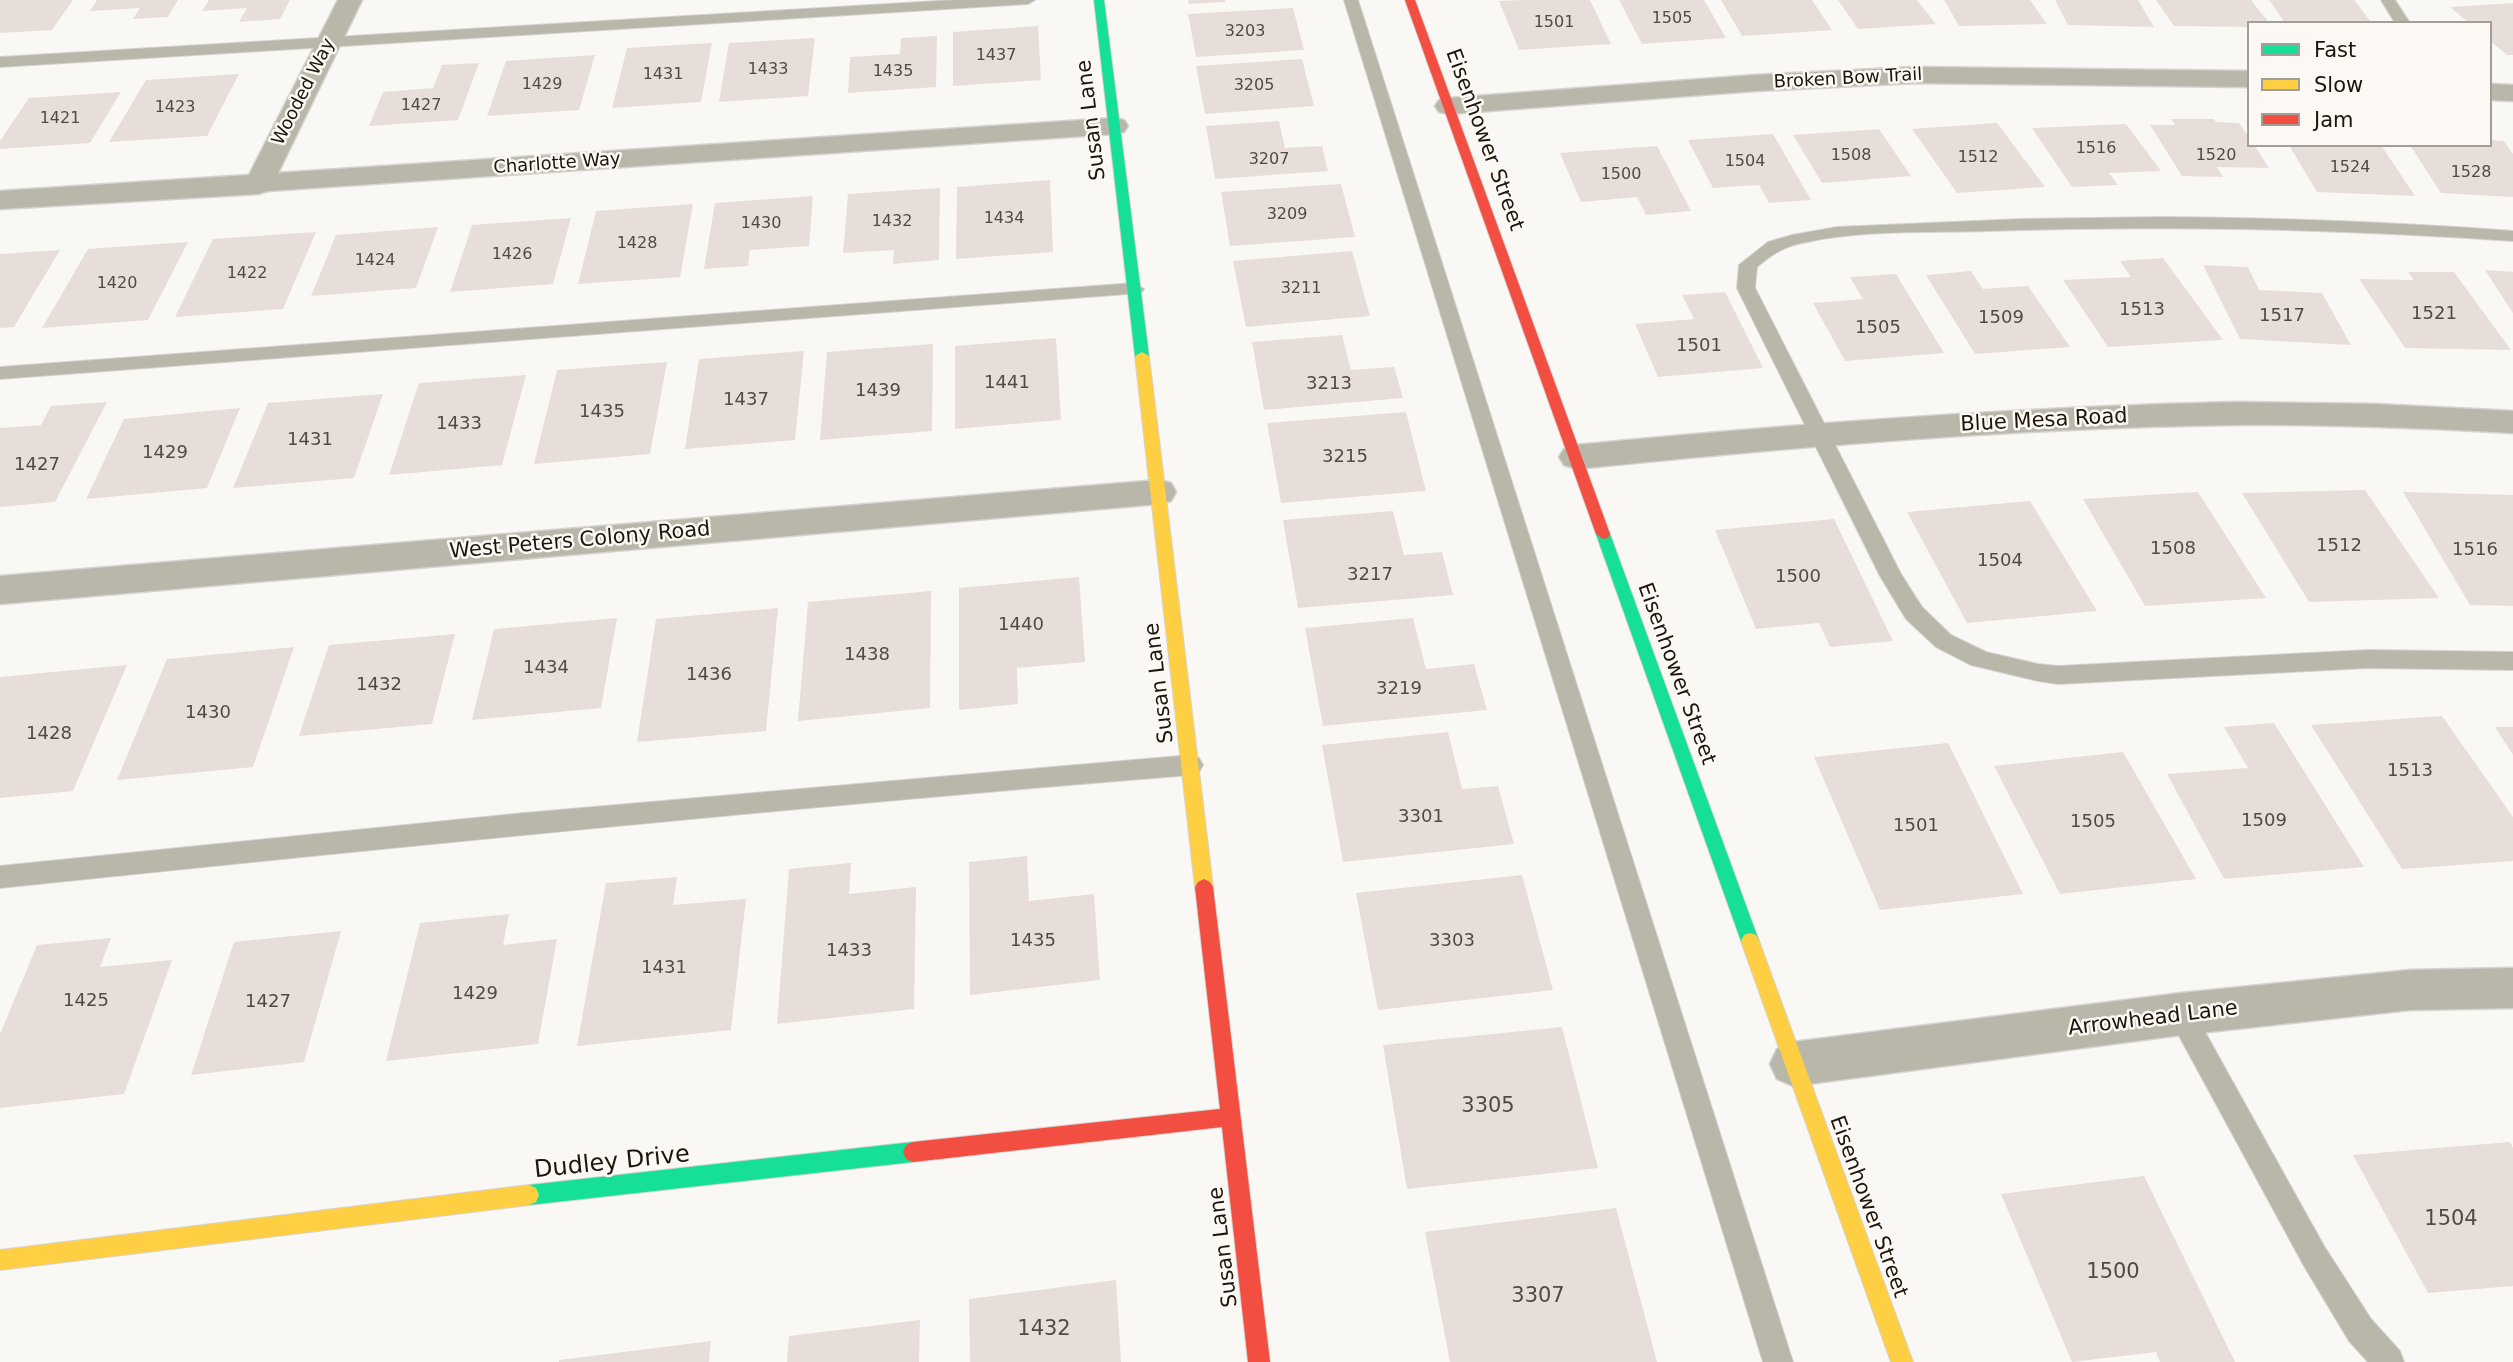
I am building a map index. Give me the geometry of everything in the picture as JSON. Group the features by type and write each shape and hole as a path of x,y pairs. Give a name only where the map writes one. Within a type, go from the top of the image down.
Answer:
{"street":[{"name":"Wooded Way","path":"258,185 351,0"},
{"name":"Susan Lane","path":"1099,0 1159,492 1259,1362"},
{"name":"Eisenhower Street","path":"1410,0 1902,1362"},
{"name":"Broken Bow Trail","path":"1449,106 1755,83 1915,75 2247,79"},
{"path":"2492,92 2513,93"},
{"name":"Charlotte Way","path":"0,200 258,185 1114,126"},
{"name":"Blue Mesa Road","path":"1576,457 1950,425 2119,416 2328,414 2513,422"},
{"name":"West Peters Colony Road","path":"0,590 1159,492"},
{"name":"Arrowhead Lane","path":"1793,1064 2181,1014 2410,990 2513,988"},
{"name":"Dudley Drive","path":"0,1260 465,1202 1229,1117"}],"lane":[{"path":"0,62 1028,0"},
{"path":"1351,0 1778,1362"},
{"path":"2388,0 2402,21"},
{"path":"2513,236 2431,229 2291,224 2092,221 1885,230 1819,236 1773,246 1748,265 1746,288 1823,436 1891,576 1914,614 1940,639 1971,657 2010,670 2058,676 2368,659 2513,661"},
{"path":"0,373 1135,289"},
{"path":"0,877 551,821 1191,765"},
{"path":"2181,1014 2314,1256 2360,1330 2389,1362"}],"building":[{"path":"0,0 73,0 52,30 0,33"},
{"path":"97,0 178,0 168,17 133,19 140,8 90,11"},
{"path":"209,0 290,0 280,19 239,22 247,8 202,11"},
{"path":"1188,0 1225,0 1225,2 1189,4"},
{"path":"1590,0 1611,44 1519,50 1499,1"},
{"path":"1619,0 1704,0 1726,38 1642,44"},
{"path":"1721,0 1812,0 1832,30 1742,36"},
{"path":"1838,0 1917,0 1936,24 1858,29"},
{"path":"1944,0 2030,0 2047,24 1959,26"},
{"path":"2055,0 2138,0 2154,27 2068,25"},
{"path":"2156,0 2251,0 2267,21 2247,21 2247,27 2174,26"},
{"path":"2269,0 2354,0 2370,21 2284,21"},
{"path":"2513,3 2513,55 2507,55 2492,43 2492,21 2467,21 2450,7"},
{"path":"1293,8 1304,50 1196,57 1188,14"},
{"path":"1038,26 1041,80 953,86 953,32"},
{"path":"937,36 936,87 848,93 850,57 900,54 901,38"},
{"path":"815,38 808,96 719,102 729,43"},
{"path":"712,43 701,102 612,108 627,48"},
{"path":"595,55 579,110 487,116 506,61"},
{"path":"1302,59 1314,106 1205,114 1196,66"},
{"path":"479,63 458,120 369,126 383,92 433,88 442,65"},
{"path":"239,74 207,136 109,142 146,80"},
{"path":"121,92 90,143 0,149 0,141 29,98"},
{"path":"2171,119 2214,119 2216,122 2239,123 2247,134 2247,147 2255,147 2269,168 2217,167 2223,177 2182,176 2150,125 2175,125"},
{"path":"1279,121 1285,148 1322,146 1328,171 1215,179 1206,126"},
{"path":"1997,123 2045,187 1957,193 1912,129"},
{"path":"2126,124 2161,171 2109,173 2118,185 2072,187 2032,128"},
{"path":"1879,129 1911,176 1822,183 1793,135"},
{"path":"1773,134 1811,200 1769,203 1759,185 1713,188 1688,140"},
{"path":"2492,140 2504,141 2513,154 2513,197 2441,193 2411,147 2492,147"},
{"path":"1657,146 1691,211 1646,215 1637,197 1581,202 1560,153"},
{"path":"2290,147 2382,147 2415,196 2317,192"},
{"path":"1050,180 1053,252 956,259 957,187"},
{"path":"1341,184 1355,237 1230,246 1221,192"},
{"path":"940,188 939,260 893,264 894,250 843,253 848,194"},
{"path":"813,196 809,246 750,250 748,266 704,269 715,203"},
{"path":"693,204 680,277 578,284 596,211"},
{"path":"571,218 553,284 450,292 472,225"},
{"path":"438,227 416,288 311,296 336,235"},
{"path":"316,232 283,309 175,317 213,239"},
{"path":"188,242 148,320 42,328 88,249"},
{"path":"60,250 14,327 0,328 0,254"},
{"path":"1352,251 1370,316 1246,327 1233,261"},
{"path":"2163,258 2223,340 2108,347 2063,280 2131,277 2120,261"},
{"path":"2203,265 2248,267 2259,290 2322,293 2351,345 2240,339"},
{"path":"2485,270 2513,272 2513,313"},
{"path":"1971,271 1983,289 2028,286 2070,347 1975,354 1926,275"},
{"path":"2408,272 2454,272 2511,350 2405,348 2359,279 2414,280"},
{"path":"1896,274 1944,353 1845,361 1813,303 1863,299 1850,277"},
{"path":"1725,292 1763,368 1658,377 1635,324 1694,319 1682,295"},
{"path":"1342,335 1351,370 1394,367 1403,398 1264,410 1252,342"},
{"path":"1056,338 1061,420 955,429 955,346"},
{"path":"933,344 932,431 820,440 827,352"},
{"path":"804,351 795,440 685,449 699,359"},
{"path":"667,362 650,454 534,464 557,370"},
{"path":"526,375 502,465 389,475 419,383"},
{"path":"383,394 354,478 233,488 268,403"},
{"path":"107,402 55,502 0,507 0,428 41,425 51,406"},
{"path":"240,408 207,488 86,499 124,419"},
{"path":"1406,412 1426,491 1281,503 1267,423"},
{"path":"2365,490 2439,598 2309,602 2242,493"},
{"path":"2198,492 2266,598 2145,606 2083,499"},
{"path":"2403,492 2513,495 2513,606 2470,605"},
{"path":"2030,501 2097,611 1967,623 1907,512"},
{"path":"1393,511 1404,555 1442,552 1453,595 1298,608 1283,520"},
{"path":"1834,519 1893,641 1830,647 1819,623 1756,629 1715,530"},
{"path":"1079,577 1085,662 1017,668 1018,704 959,710 959,588"},
{"path":"931,591 930,708 798,721 808,602"},
{"path":"778,608 766,731 637,742 656,619"},
{"path":"617,618 601,708 472,720 494,629"},
{"path":"1413,618 1426,669 1474,664 1487,710 1323,726 1305,628"},
{"path":"455,634 432,724 299,736 329,645"},
{"path":"294,647 253,767 117,780 167,659"},
{"path":"127,665 73,791 0,798 0,677"},
{"path":"2442,716 2513,817 2513,861 2402,869 2311,725"},
{"path":"2274,723 2364,867 2224,879 2167,774 2248,768 2224,727"},
{"path":"2495,727 2513,727 2513,755"},
{"path":"1448,732 1462,789 1498,786 1514,844 1343,862 1322,745"},
{"path":"1948,743 2023,894 1880,910 1814,757"},
{"path":"2123,752 2196,879 2060,894 1994,766"},
{"path":"1027,856 1029,901 1094,894 1100,980 970,995 969,862"},
{"path":"851,863 849,894 916,887 914,1009 777,1024 789,869"},
{"path":"1522,875 1553,990 1378,1010 1356,893"},
{"path":"677,877 673,905 746,899 731,1030 577,1046 606,883"},
{"path":"509,914 503,945 557,939 538,1044 386,1061 420,923"},
{"path":"341,931 304,1062 191,1075 234,942"},
{"path":"111,938 100,967 172,960 124,1094 0,1108 0,1034 37,945"},
{"path":"1562,1027 1598,1168 1407,1189 1383,1045"},
{"path":"2510,1142 2513,1148 2513,1286 2428,1293 2353,1155"},
{"path":"2144,1176 2235,1362 2160,1362 2156,1352 2072,1362 2001,1194"},
{"path":"1616,1208 1657,1362 1450,1362 1425,1232"},
{"path":"1116,1280 1121,1362 970,1362 969,1299"},
{"path":"920,1320 919,1362 787,1362 789,1336"},
{"path":"711,1341 709,1362 559,1362 559,1360"}],"traffic: fast":[{"path":"1099,0 1142,356"},
{"path":"1603,534 1750,941"},
{"path":"529,1195 913,1152"}],"traffic: slow":[{"path":"1142,356 1204,887"},
{"path":"1750,941 1902,1362"},
{"path":"0,1260 529,1195"}],"traffic: jam":[{"path":"1410,0 1603,534"},
{"path":"1204,887 1259,1362"},
{"path":"913,1152 1229,1117"}]}
